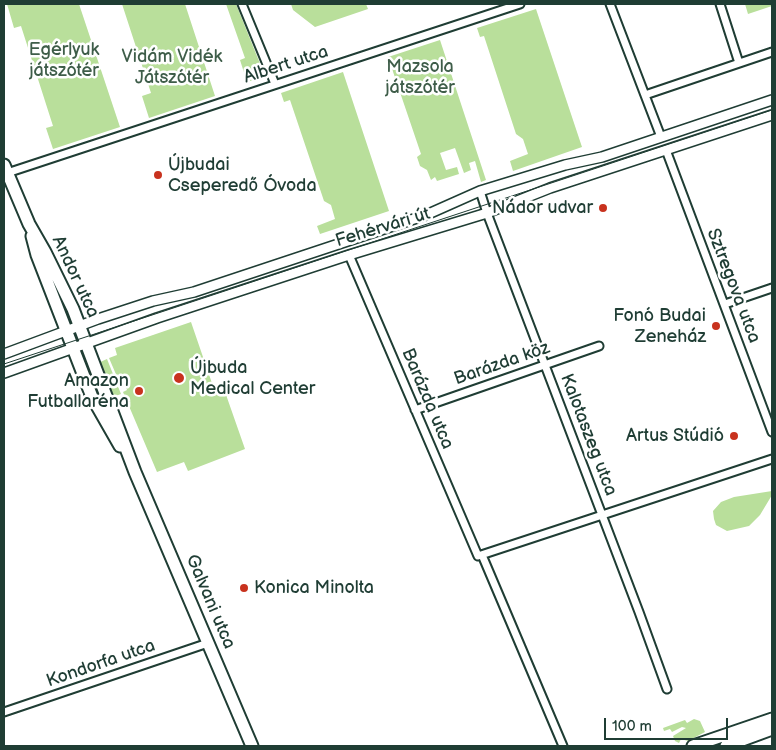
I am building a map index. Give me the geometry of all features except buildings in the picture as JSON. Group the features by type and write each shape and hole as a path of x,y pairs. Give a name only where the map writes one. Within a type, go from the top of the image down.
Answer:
{"main road":[{"name":"Andor utca","path":"5,171 29,224 68,298 86,345"},
{"name":"Andor utca","path":"29,224 37,255 72,350"},
{"name":"Galvani utca","path":"86,345 135,472 252,746"},
{"name":"Galvani utca","path":"72,350 92,397 135,472"},
{"path":"692,746 772,719"},
{"path":"726,746 772,729"}],"street":[{"path":"242,4 275,84"},
{"name":"Albert utca","path":"5,171 520,4"},
{"path":"610,4 661,137"},
{"path":"720,4 739,63"},
{"path":"645,95 772,52"},
{"name":"Fehérvári út","path":"4,354 66,330 153,301 194,292 416,218 480,191 565,165 602,156 772,100"},
{"name":"Fehérvári út","path":"4,373 157,318 348,255 487,213 550,188 772,115"},
{"name":"Sztregova utca","path":"666,150 772,432"},
{"name":"Kalotaszeg utca","path":"480,191 667,689"},
{"name":"Barázda utca","path":"348,255 564,746"},
{"path":"724,304 772,288"},
{"name":"Barázda köz","path":"415,410 599,346"},
{"path":"480,555 772,458"},
{"name":"Kondorfa utca","path":"4,712 208,643"}],"green space":[{"name":"Egérlyuk játszótér","path":"7,4 79,4 120,127 53,149 46,128 53,126 21,26 14,28"},
{"name":"Vidám Vidék Játszótér","path":"122,4 185,4 215,96 149,118 142,96 151,93"},
{"path":"226,4 236,4 265,76 247,82 240,60 245,58"},
{"path":"291,4 366,4 368,9 315,27 293,10"},
{"path":"745,4 772,4 772,6 748,14"},
{"path":"536,9 582,147 513,171 510,161 528,154 523,139 516,134 484,36 480,37 477,28"},
{"name":"Mazsola játszótér","path":"440,40 486,180 481,182 475,161 469,163 471,170 464,173 455,148 440,153 446,170 457,167 459,174 437,181 435,177 431,180 427,170 420,166 417,157 421,154 388,57"},
{"path":"343,72 389,211 320,234 317,226 335,219 331,205 324,201 290,100 284,102 281,93"},
{"path":"191,322 215,392 224,389 245,449 188,471 184,462 157,472 123,392 127,390 125,385 121,386 109,358 117,355 115,348"},
{"path":"107,359 121,394 113,397 98,363"},
{"path":"772,491 772,495 760,515 749,526 727,531 716,525 713,511 721,502 734,497"},
{"path":"694,719 700,721 705,732 688,741 681,739 679,743 675,741 673,736 686,728 682,727 672,732 670,729 664,731 663,728 685,720 687,723"}],"tram line":[{"path":"4,364 772,110"}],"place":[{"name":"Újbudai Cseperedő Óvoda","path":"158,175"},
{"name":"Nádor udvar","path":"603,208"},
{"name":"Fonó Budai Zeneház","path":"716,326"},
{"name":"Újbuda Medical Center","path":"179,378"},
{"name":"Amazon Futballaréna","path":"139,391"},
{"name":"Artus Stúdió","path":"734,436"},
{"name":"Konica Minolta","path":"244,588"}]}
